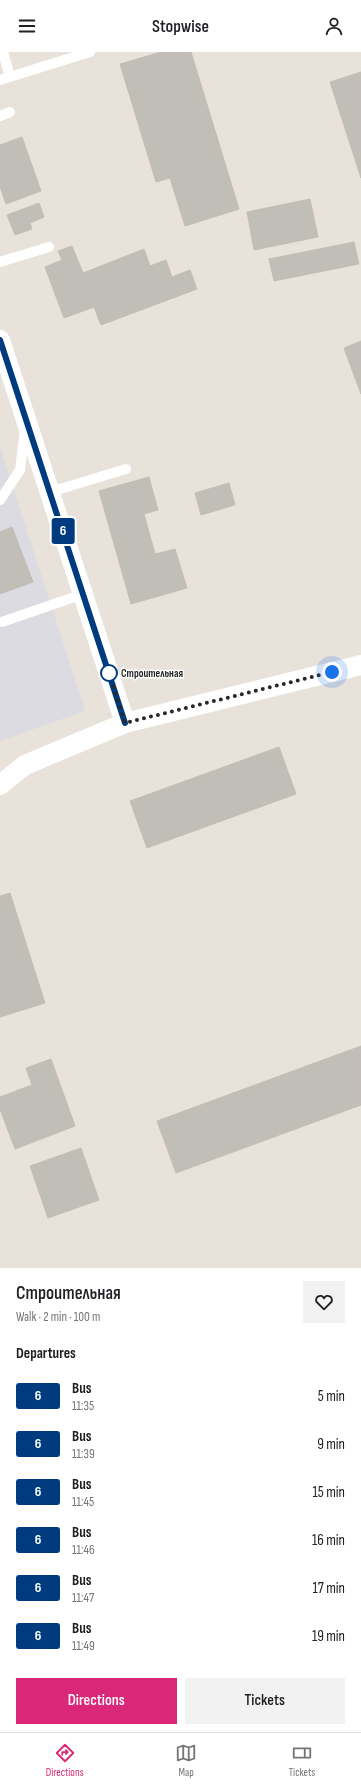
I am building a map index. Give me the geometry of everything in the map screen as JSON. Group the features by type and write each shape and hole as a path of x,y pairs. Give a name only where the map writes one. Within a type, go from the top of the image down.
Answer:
{"street":[{"path":"0,340 125,723"},
{"path":"0,785 25,765 125,723 361,665"}],"lane":[{"path":"3,52 5,78 90,52"},
{"path":"0,116 10,112"},
{"path":"0,262 49,247"},
{"path":"0,500 20,470 26,419"},
{"path":"50,492 126,469"},
{"path":"2,622 83,594"}],"shaded area":[{"path":"0,447 85,711 0,741"}],"building":[{"path":"161,52 191,52 239,209 185,226 170,178 156,182 120,64"},
{"path":"361,72 361,178 330,82"},
{"path":"22,137 41,191 6,204 0,187 0,145"},
{"path":"310,199 318,237 254,250 247,212"},
{"path":"39,203 44,217 30,223 32,229 15,235 7,215"},
{"path":"354,242 359,264 274,281 269,259"},
{"path":"72,246 83,273 144,249 150,266 166,260 172,277 190,270 197,289 101,325 94,307 64,318 45,267 62,260 58,251"},
{"path":"361,341 361,394 344,348"},
{"path":"149,477 158,510 144,514 155,554 175,549 187,588 131,604 99,491"},
{"path":"229,483 235,505 201,515 195,493"},
{"path":"12,527 33,582 0,594 0,532"},
{"path":"279,747 296,794 147,848 130,801"},
{"path":"10,893 45,1003 0,1017 0,896"},
{"path":"361,1046 361,1105 176,1173 157,1121"},
{"path":"51,1059 75,1126 15,1149 0,1109 0,1097 32,1085 26,1068"},
{"path":"81,1148 99,1200 48,1218 30,1166"}],"bus line":[{"name":"6","path":"0,340 125,723"}],"place":[{"name":"Строительная","path":"109,673"}],"route":[{"path":"109,673 125,723 332,672"}]}
